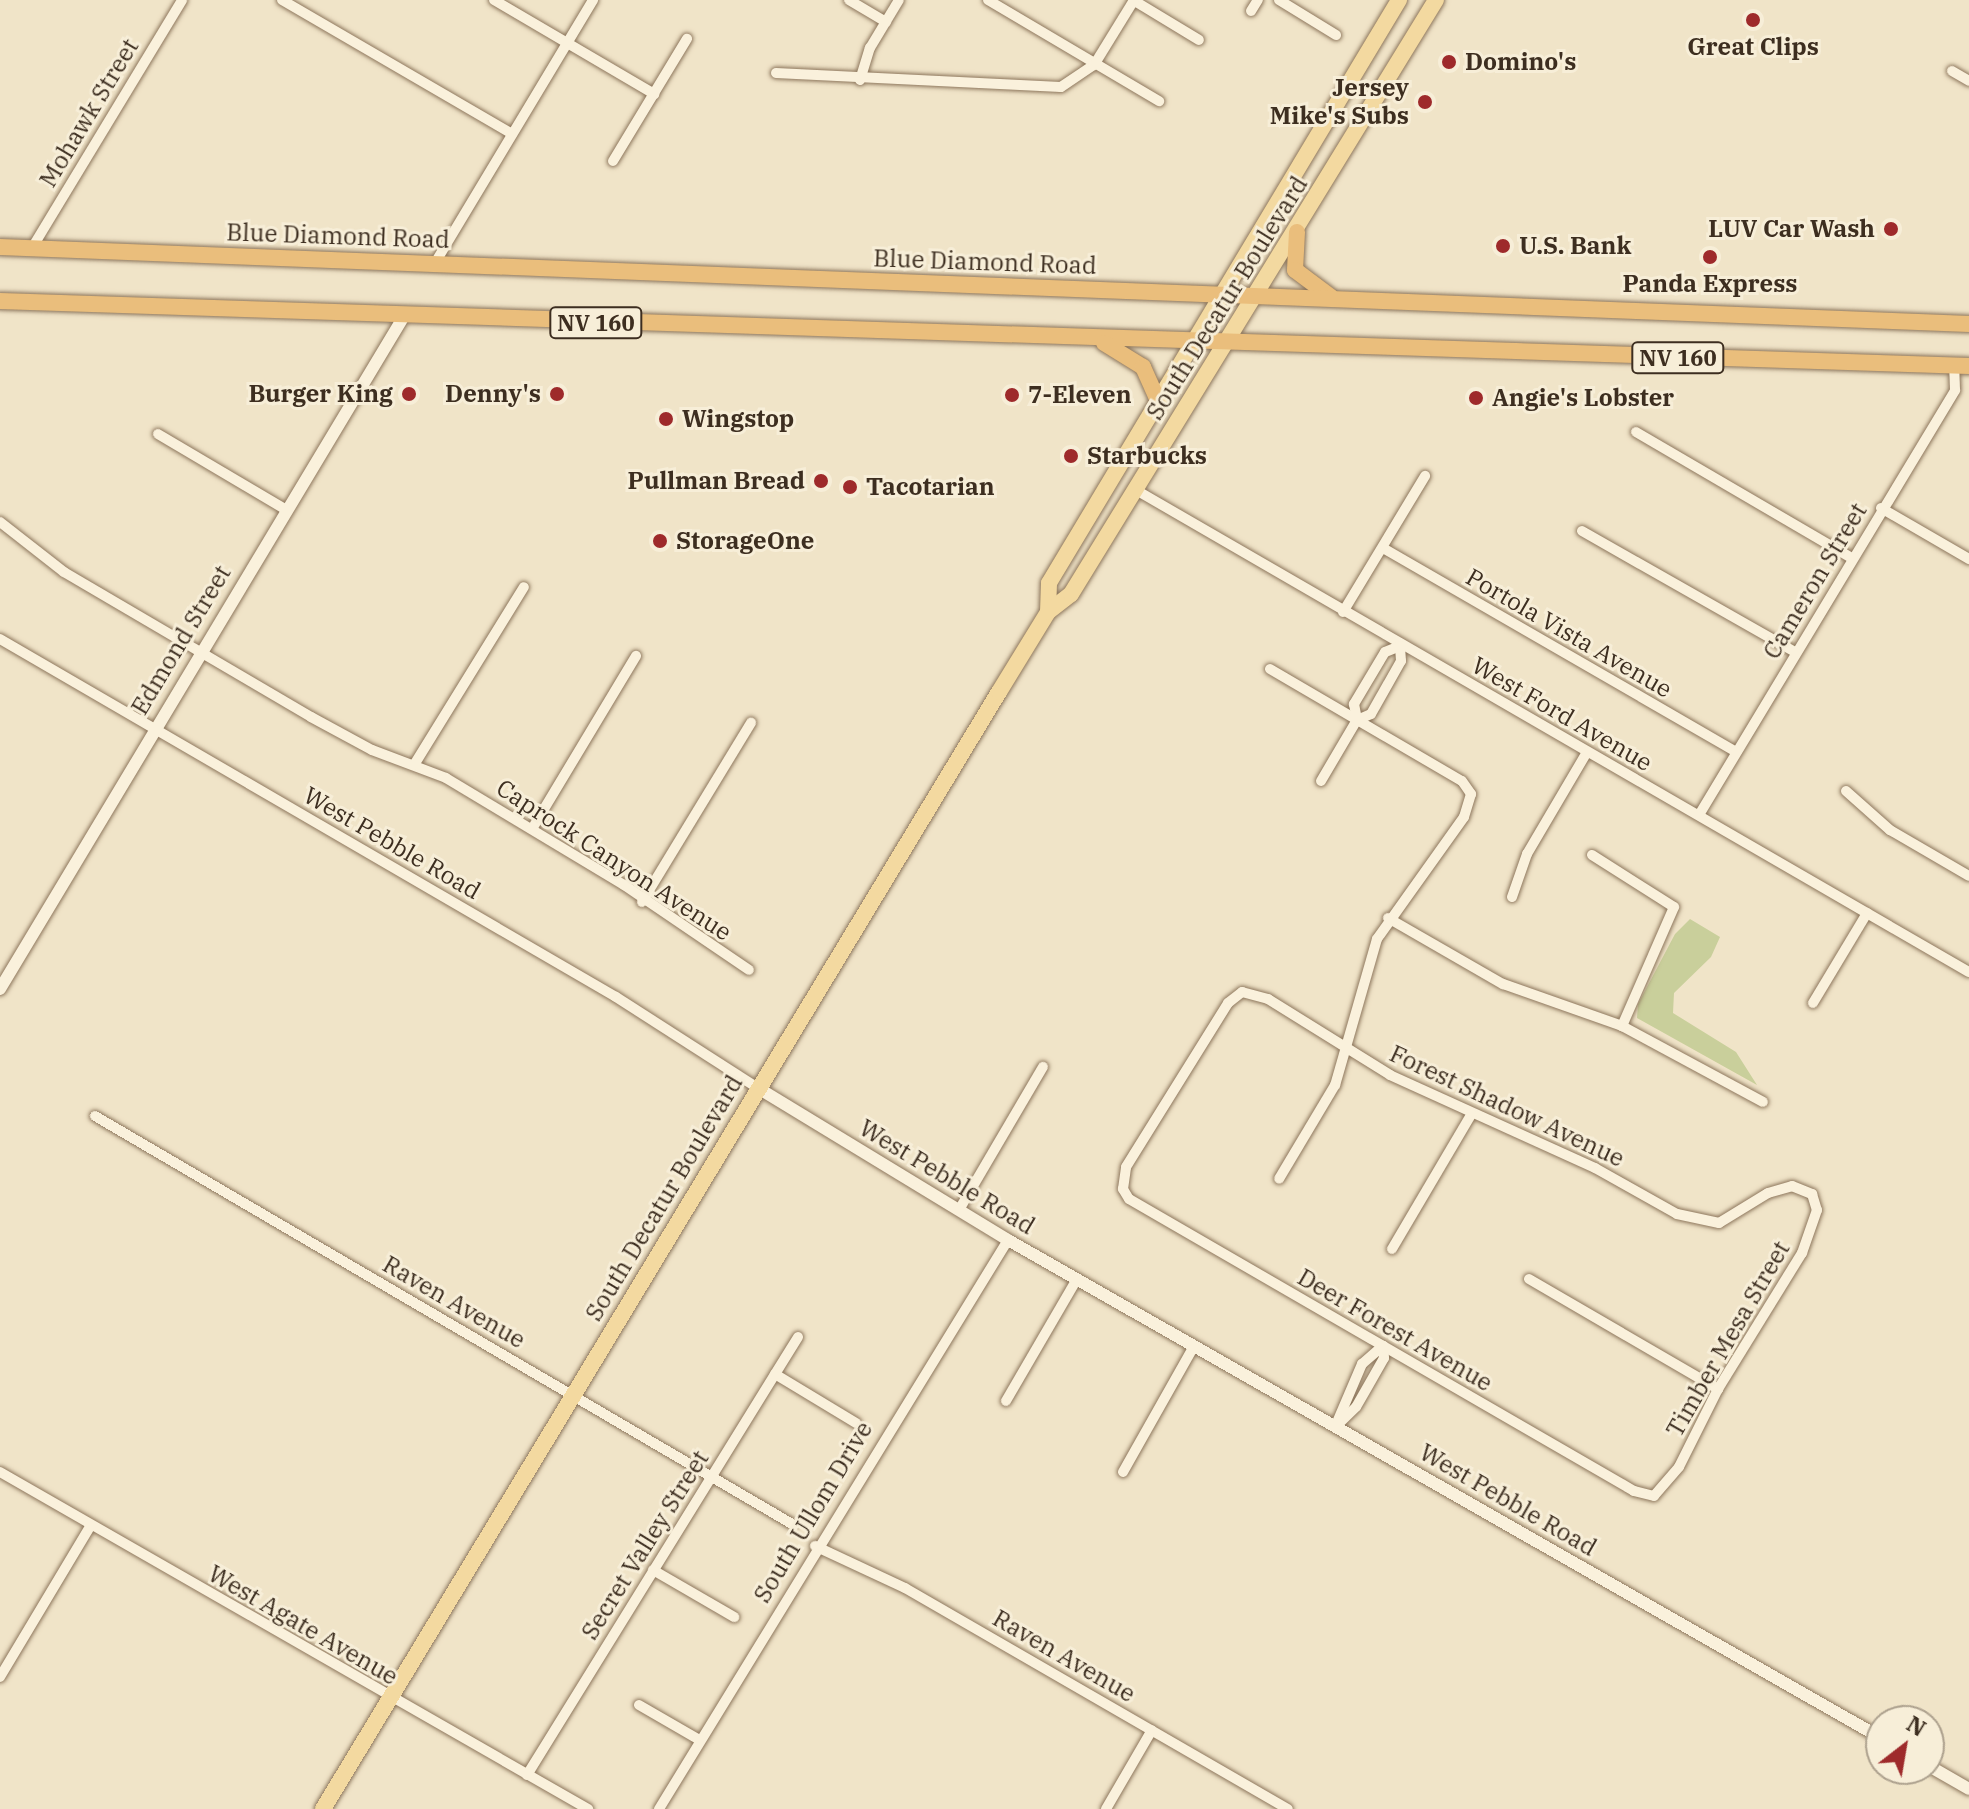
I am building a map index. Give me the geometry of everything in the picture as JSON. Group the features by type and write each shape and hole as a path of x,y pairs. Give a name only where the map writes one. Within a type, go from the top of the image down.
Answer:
{"highway":[{"path":"1297,232 1295,270 1313,288 1339,301"},
{"name":"Blue Diamond Road","path":"0,247 1969,324"},
{"name":"NV 160","path":"0,301 1099,340 1962,366"},
{"path":"1099,340 1139,363 1157,398"}],"main road":[{"name":"South Decatur Boulevard","path":"1048,612 1049,583 1157,398 1399,0"},
{"name":"South Decatur Boulevard","path":"323,1809 1048,612 1071,594 1297,232 1436,0"}],"street":[{"name":"Mohawk Street","path":"32,248 182,0"},
{"path":"282,0 512,134"},
{"path":"494,0 654,94"},
{"path":"435,263 593,0"},
{"path":"849,0 886,22"},
{"path":"860,80 899,0"},
{"path":"988,0 1159,101"},
{"path":"776,73 860,80 1061,87 1094,65 1134,0 1199,40"},
{"path":"1251,11 1258,0"},
{"path":"1279,0 1336,35"},
{"path":"613,161 687,39"},
{"path":"1952,71 1969,81"},
{"name":"Edmond Street","path":"0,989 285,509 404,316"},
{"name":"Cameron Street","path":"1699,815 1881,508 1955,390 1962,366"},
{"path":"1636,432 1852,558"},
{"path":"158,434 285,509"},
{"path":"1343,612 1425,476"},
{"name":"West Ford Avenue","path":"1136,490 1400,646 1969,972"},
{"path":"1881,508 1969,559"},
{"name":"Caprock Canyon Avenue","path":"0,522 64,572 372,750 414,765 532,829 749,970"},
{"path":"1582,531 1795,652"},
{"name":"Portola Vista Avenue","path":"1383,548 1736,752"},
{"path":"414,765 524,587"},
{"name":"West Pebble Road","path":"0,639 616,997 758,1088 1008,1240 1865,1729"},
{"path":"1321,781 1357,720 1371,714 1400,663 1400,646 1385,652 1354,704 1357,720"},
{"path":"532,829 636,656"},
{"path":"1270,669 1462,781 1471,794 1464,817 1388,918 1363,983 1349,1048 1318,1116 1279,1179"},
{"path":"642,902 751,723"},
{"path":"1512,897 1527,854 1587,752"},
{"path":"1846,791 1890,830 1969,876"},
{"path":"1592,855 1674,907 1622,1026"},
{"path":"1813,1003 1867,913"},
{"path":"1388,918 1503,984 1622,1026 1763,1102"},
{"name":"Forest Shadow Avenue","path":"1123,1189 1126,1167 1228,1003 1242,992 1268,999 1471,1115 1595,1168 1677,1214 1719,1223 1768,1193 1792,1186 1812,1194"},
{"path":"959,1210 1043,1067"},
{"path":"1392,1249 1471,1115"},
{"name":"Raven Avenue","path":"95,1116 792,1524"},
{"name":"Deer Forest Avenue","path":"1123,1189 1129,1199 1383,1346 1634,1491 1654,1496"},
{"name":"Timber Mesa Street","path":"1654,1496 1679,1467 1718,1389 1802,1253 1817,1210 1812,1194"},
{"name":"South Ullom Drive","path":"659,1809 815,1546 1008,1240"},
{"path":"1006,1401 1077,1279"},
{"path":"1529,1279 1718,1389"},
{"name":"Secret Valley Street","path":"527,1775 798,1337"},
{"path":"1123,1472 1194,1346"},
{"path":"1335,1427 1362,1364 1383,1346"},
{"path":"1335,1427 1356,1407 1384,1358 1383,1346"},
{"path":"775,1374 856,1423"},
{"name":"West Agate Avenue","path":"0,1472 588,1809"},
{"path":"0,1677 91,1525"},
{"name":"Raven Avenue","path":"815,1546 905,1588 1288,1809"},
{"path":"653,1570 734,1617"},
{"path":"639,1705 698,1739"},
{"path":"1106,1809 1152,1730"},
{"path":"1945,1775 1969,1789"}],"green space":[{"path":"1690,919 1720,937 1711,957 1674,993 1673,1013 1736,1052 1757,1085 1637,1018 1638,1004 1675,934"}],"place":[{"name":"Great Clips","path":"1753,20"},
{"name":"Domino's","path":"1449,62"},
{"name":"Jersey Mike's Subs","path":"1425,102"},
{"name":"LUV Car Wash","path":"1891,229"},
{"name":"U.S. Bank","path":"1503,246"},
{"name":"Panda Express","path":"1710,257"},
{"name":"Burger King","path":"409,394"},
{"name":"Denny's","path":"557,394"},
{"name":"7-Eleven","path":"1012,395"},
{"name":"Angie's Lobster","path":"1476,398"},
{"name":"Wingstop","path":"666,419"},
{"name":"Starbucks","path":"1071,456"},
{"name":"Pullman Bread","path":"821,481"},
{"name":"Tacotarian","path":"850,487"},
{"name":"StorageOne","path":"660,541"}]}
